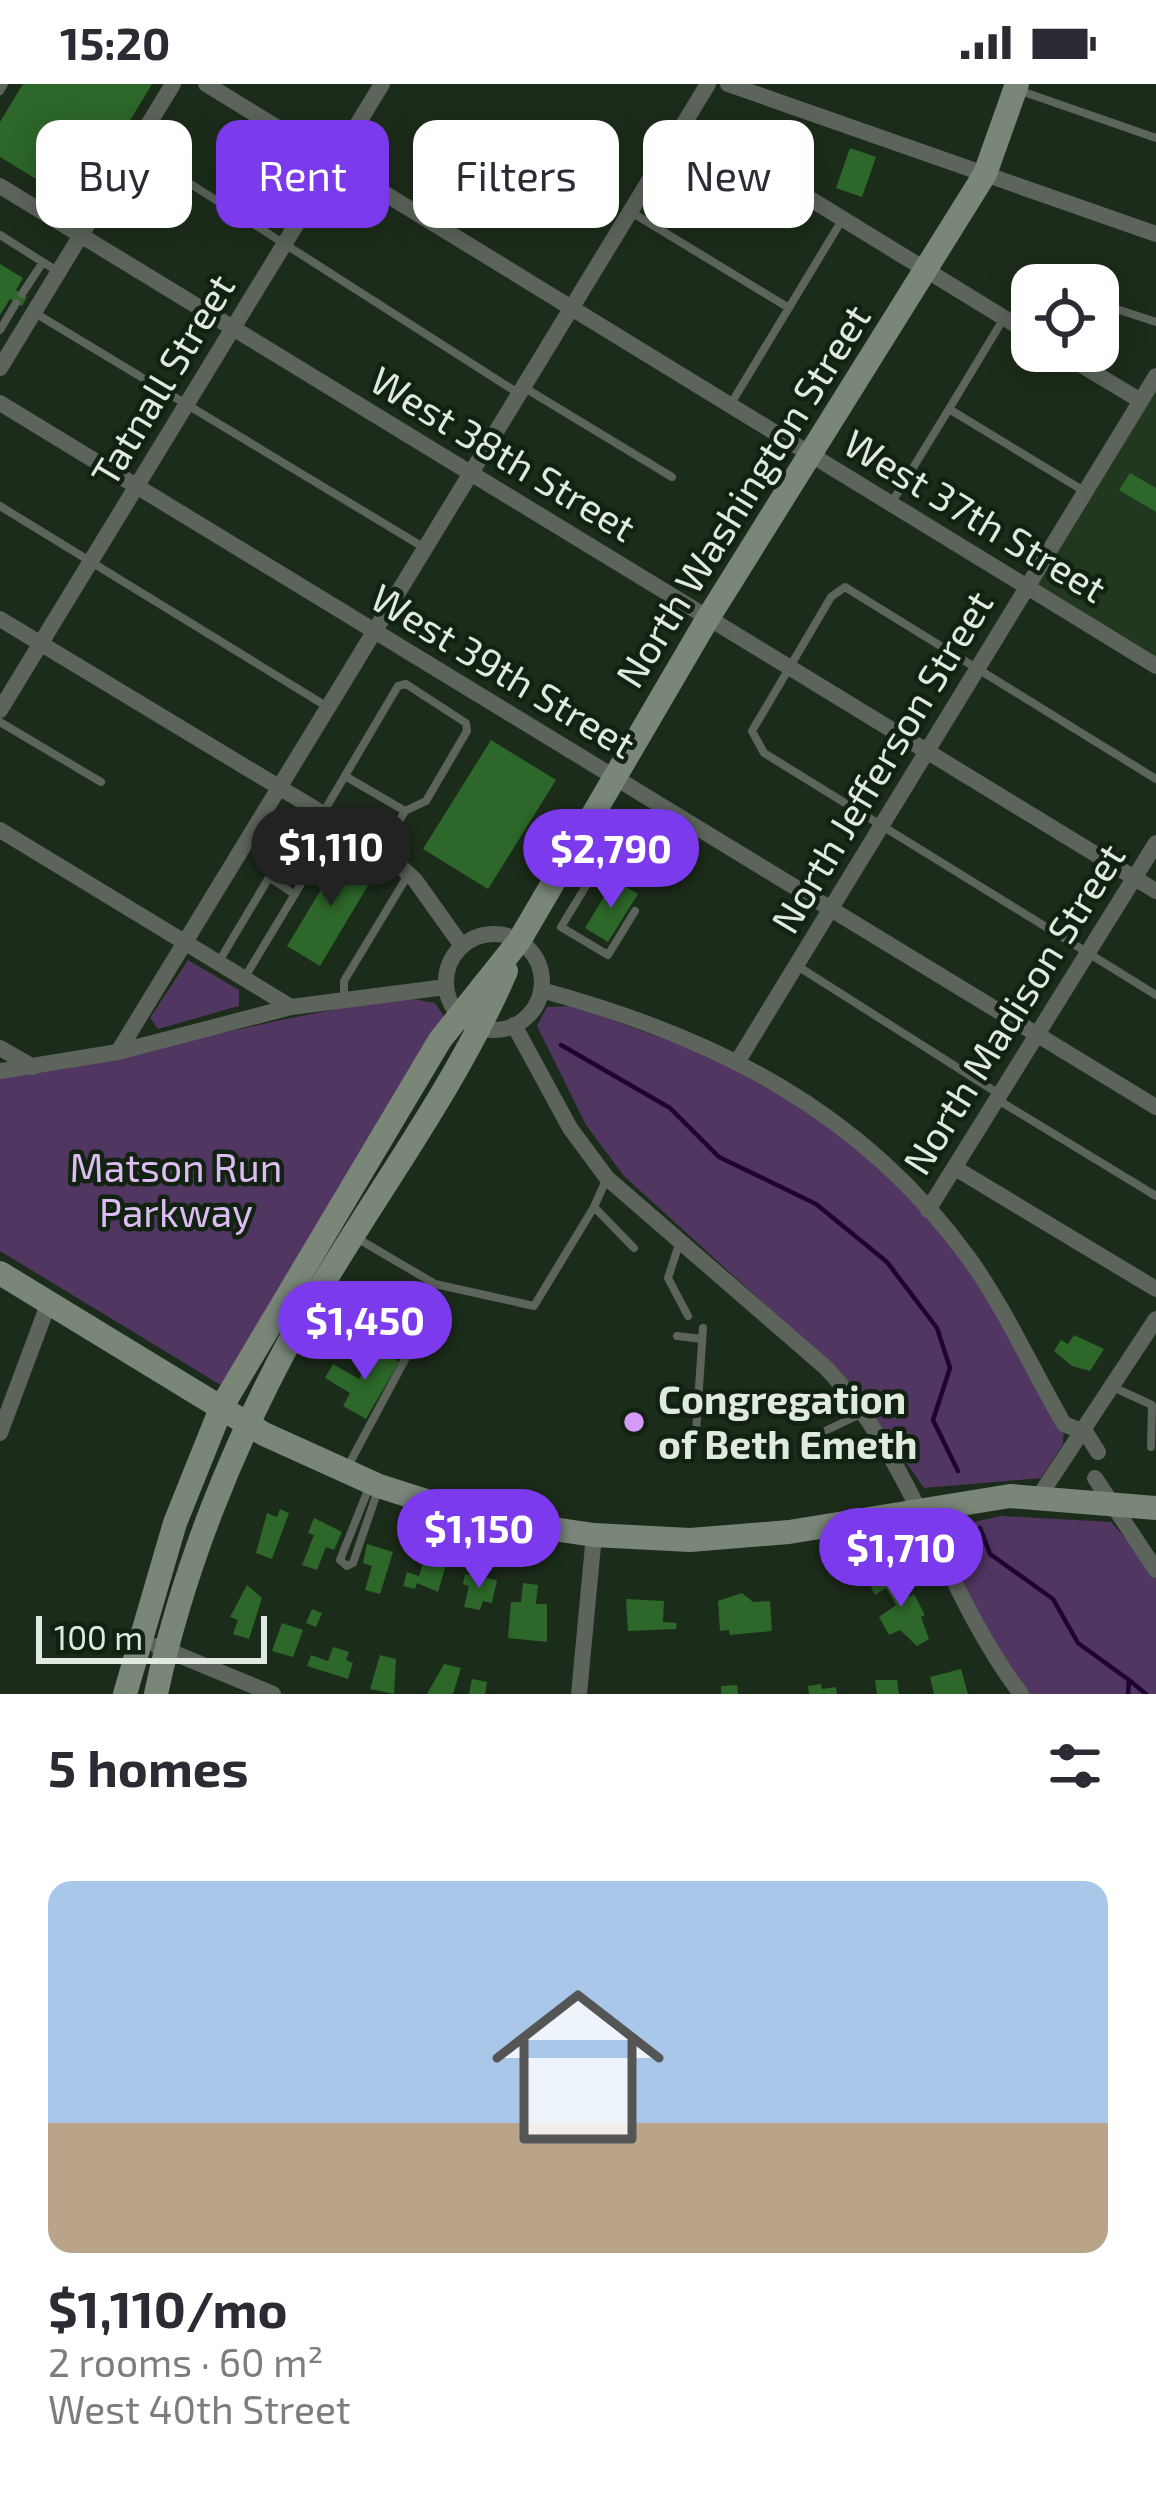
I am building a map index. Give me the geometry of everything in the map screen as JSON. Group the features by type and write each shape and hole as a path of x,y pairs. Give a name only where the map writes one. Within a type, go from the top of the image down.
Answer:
{"main road":[{"name":"North Washington Street","path":"156,1694 185,1586 292,1336 481,1028 519,940 708,618 985,174 1016,86"},
{"name":"North Washington Street","path":"125,1694 175,1523 222,1406 459,1014 519,940"},
{"path":"0,1273 250,1427 375,1484 479,1518 594,1535 728,1538 915,1508 1040,1496 1100,1493 1156,1508"}],"street":[{"path":"151,120 173,84"},
{"name":"West 37th Street","path":"206,84 265,120"},
{"path":"686,120 708,84"},
{"path":"728,84 1156,234"},
{"name":"Tatnall Street","path":"357,120 376,86"},
{"name":"West 38th Street","path":"0,185 1156,891"},
{"path":"118,1052 643,191"},
{"name":"West 37th Street","path":"389,196 1156,666"},
{"path":"814,201 1011,322"},
{"path":"0,368 5,347 34,312 51,267 85,228"},
{"name":"Tatnall Street","path":"0,710 295,228"},
{"path":"1093,372 1141,401"},
{"name":"North Jefferson Street","path":"739,1059 1156,376"},
{"name":"West 39th Street","path":"0,403 1156,1107"},
{"path":"0,619 382,850 409,874 462,946"},
{"path":"0,830 291,1007"},
{"name":"North Madison Street","path":"928,1210 1156,843"},
{"path":"490,934 519,940 537,962 541,990 532,1011 514,1025 481,1028 459,1014 446,988 449,964 462,946 490,934"},
{"path":"0,1071 118,1052 291,1007 446,988"},
{"path":"541,990 636,1017 739,1059 858,1141 928,1210 988,1286 1064,1424 1086,1433 1098,1452"},
{"path":"514,1025 570,1128 607,1178 825,1366 863,1413 987,1646 1021,1694"},
{"path":"0,1048 33,1067"},
{"path":"955,1168 1156,1289"},
{"path":"0,1433 49,1302"},
{"path":"1040,1496 1156,1319"},
{"path":"1103,1406 1100,1493 1156,1570"},
{"path":"579,1694 594,1535"},
{"path":"140,1639 273,1694"}],"lane":[{"path":"1016,86 1156,138"},
{"path":"192,185 521,390 672,477"},
{"path":"630,212 789,308"},
{"path":"730,405 843,219"},
{"path":"0,236 51,267 19,298 0,330"},
{"path":"1119,310 1156,322"},
{"path":"34,312 425,548"},
{"path":"892,504 949,409 1011,334"},
{"path":"949,409 1086,492"},
{"path":"0,506 328,708"},
{"path":"1156,779 845,587 831,596 752,730 754,743 1156,995"},
{"path":"244,979 294,894 324,814 398,686 406,684 462,720 467,730 426,801 405,811 382,850"},
{"path":"0,722 101,782"},
{"path":"345,776 405,811"},
{"path":"218,963 270,878 324,814"},
{"path":"563,865 589,881 561,927 608,955 635,911"},
{"path":"344,1000 344,981 409,874"},
{"path":"270,878 294,894"},
{"path":"796,965 1156,1196"},
{"path":"353,1236 435,1284 534,1306 607,1178"},
{"path":"594,1207 634,1248"},
{"path":"680,1239 668,1278 688,1316"},
{"path":"327,1280 416,1339 345,1471"},
{"path":"677,1336 703,1334 696,1433"},
{"path":"1115,1388 1154,1405 1150,1447"},
{"path":"827,1430 863,1413"},
{"path":"375,1484 353,1563 347,1566 340,1560 375,1484"}],"shaded area":[{"path":"1156,377 1156,666 1028,587"}],"green space":[{"name":"Matson Run Parkway","path":"188,960 239,990 239,1006 158,1029 150,1018"},
{"name":"Matson Run Parkway","path":"407,998 435,1003 446,1019 224,1387 0,1251 0,1077"},
{"path":"574,1006 735,1065 828,1120 957,1244 1064,1424 1063,1444 1041,1478 924,1488 850,1382 624,1176 586,1125 537,1026 547,1007"},
{"path":"1001,1516 1111,1522 1156,1573 1156,1694 1021,1694 934,1544 952,1527"}],"building":[{"path":"23,84 152,84 130,120 36,120 36,179 0,157 0,122"},
{"path":"850,148 876,157 862,197 836,188"},
{"path":"0,264 23,278 16,290 27,297 22,306 10,299 0,315"},
{"path":"1130,473 1156,488 1156,512 1119,490"},
{"path":"491,740 556,780 488,889 423,849"},
{"path":"343,853 376,872 320,966 287,946"},
{"path":"614,880 638,894 608,942 585,928"},
{"path":"1074,1335 1104,1349 1090,1371 1072,1366 1054,1351 1061,1340 1068,1344"},
{"path":"377,1349 399,1362 366,1419 343,1406 350,1393 325,1378 333,1364 359,1379"},
{"path":"280,1509 289,1513 272,1559 256,1553 267,1513 277,1517"},
{"path":"314,1518 342,1532 334,1550 326,1547 317,1570 302,1565 314,1535 308,1533"},
{"path":"367,1544 393,1552 380,1594 365,1590 372,1566 363,1563"},
{"path":"423,1563 446,1565 438,1592 417,1583 415,1589 403,1586 407,1572 419,1576"},
{"path":"890,1569 899,1589 903,1587 909,1597 914,1594 925,1615 921,1617 929,1639 917,1646 900,1630 889,1635 879,1617 896,1605 886,1588 875,1595 868,1581"},
{"path":"465,1574 497,1580 492,1603 483,1601 480,1610 464,1607 469,1586 463,1584"},
{"path":"523,1583 538,1585 536,1604 547,1604 547,1642 508,1638 511,1602 521,1602"},
{"path":"247,1585 262,1598 249,1639 233,1634 238,1620 230,1617"},
{"path":"742,1593 753,1602 770,1601 772,1631 730,1635 729,1630 720,1631 718,1601"},
{"path":"626,1599 664,1601 663,1622 677,1623 676,1629 628,1631"},
{"path":"312,1609 322,1613 316,1627 306,1623"},
{"path":"282,1623 303,1630 293,1657 272,1651"},
{"path":"333,1647 349,1652 346,1660 353,1663 348,1679 307,1666 311,1655 328,1661"},
{"path":"380,1655 396,1659 394,1694 370,1689"},
{"path":"444,1664 461,1668 453,1694 427,1694"},
{"path":"961,1669 968,1694 934,1694 930,1677"},
{"path":"472,1679 487,1682 485,1694 469,1694"},
{"path":"875,1680 897,1680 899,1694 877,1694"},
{"path":"821,1684 822,1689 836,1687 837,1694 809,1694 808,1686"},
{"path":"737,1685 738,1694 721,1694 721,1686"}],"waterway":[{"path":"561,1045 670,1108 719,1157 816,1204 887,1262 937,1328 950,1368 933,1420 958,1471"},
{"path":"980,1528 990,1554 1053,1599 1078,1643 1129,1680 1128,1694"},
{"path":"1129,1680 1146,1694"}],"place":[{"name":"Congregation of Beth Emeth","path":"634,1422"}]}
